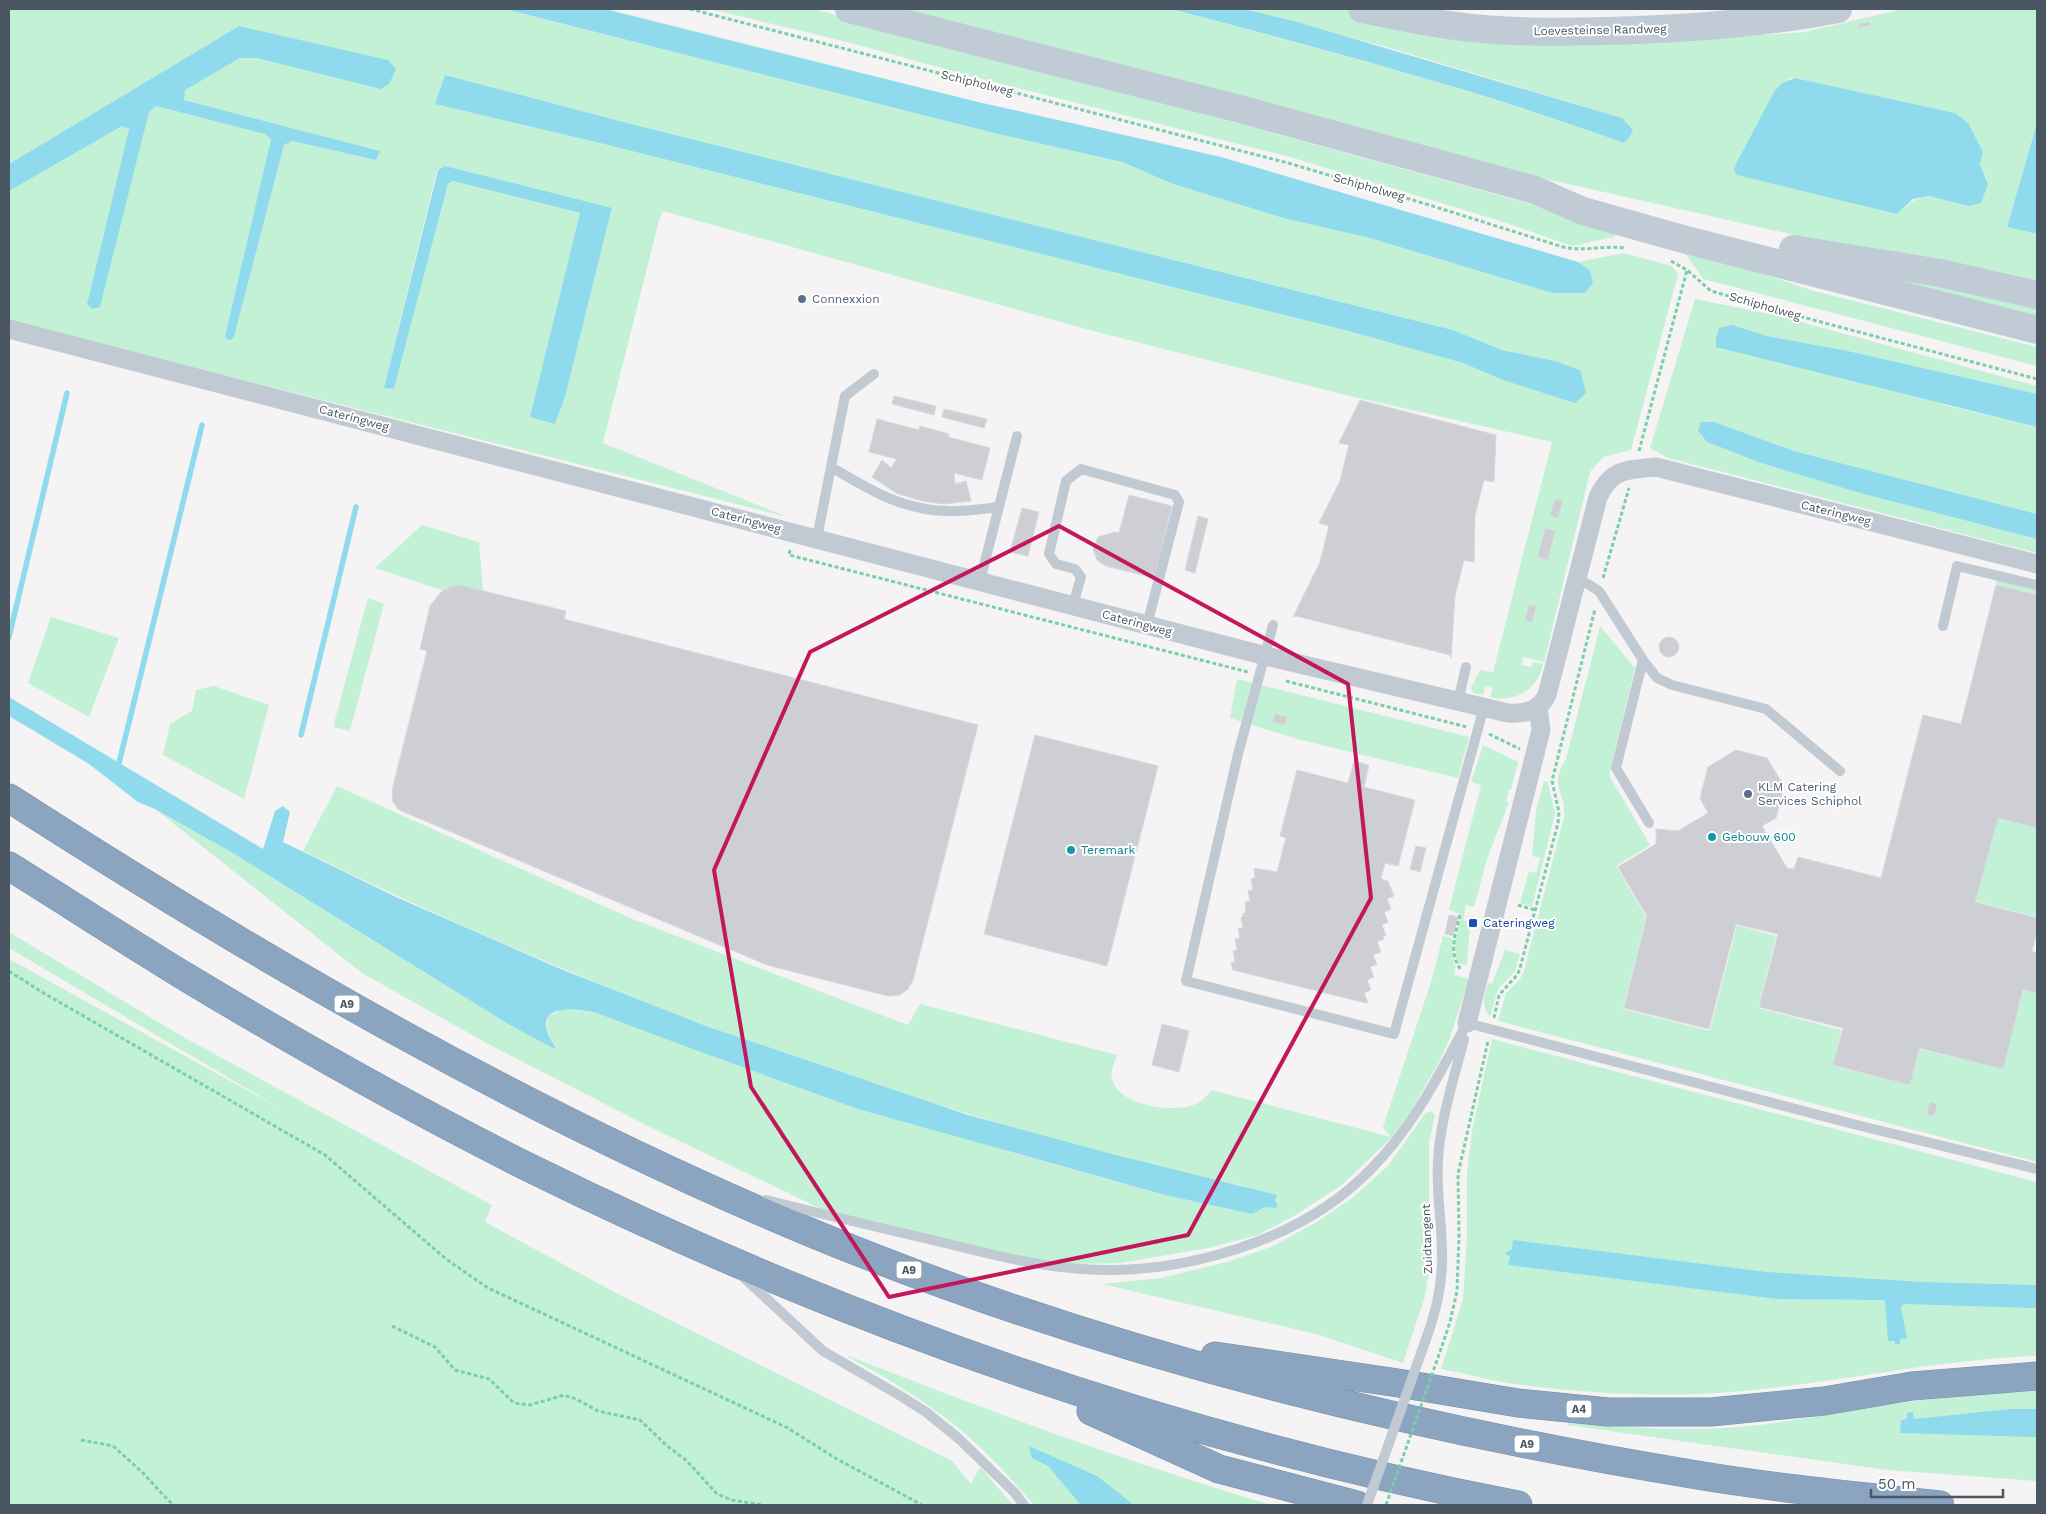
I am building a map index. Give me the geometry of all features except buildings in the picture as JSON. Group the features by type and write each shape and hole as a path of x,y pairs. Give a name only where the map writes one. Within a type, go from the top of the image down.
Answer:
{"highway":[{"name":"A9","path":"9,798 95,854 235,939 435,1054 562,1119 700,1185 810,1232 899,1267 1012,1308 1222,1373 1321,1400 1443,1428 1693,1475 1818,1492 1940,1505"},
{"path":"9,866 190,980 332,1062 529,1167 724,1259 846,1309 969,1356 1120,1405 1233,1440 1381,1476 1518,1505"},
{"name":"A4","path":"1122,1343 1398,1383 1518,1403 1608,1412 1711,1412 1824,1401 1912,1386 2037,1376"},
{"path":"969,1356 1219,1469 1357,1505"}],"main road":[{"path":"849,9 1236,108 1535,190 1583,211 1679,238 2037,330"},
{"name":"Loevesteinse Randweg","path":"1362,9 1455,26 1517,31 1651,30 1793,18 1838,9"},
{"path":"1535,190 1589,196 1805,253 1940,273 2037,295"}],"street":[{"name":"Cateringweg","path":"9,328 818,538 1147,626 1508,713 1519,714 1538,707 1549,690 1598,497 1605,483 1616,474 1634,469 1656,467 2037,564"},
{"path":"1468,1023 1541,730 1538,707"}],"lane":[{"path":"818,538 845,396 874,374"},
{"path":"980,581 1017,436"},
{"path":"831,466 887,499 916,508 946,512 999,508"},
{"path":"1073,605 1081,577 1075,569 1056,564 1049,554 1066,481 1081,469 1175,495 1179,502 1147,626"},
{"path":"1943,626 1957,566 2037,585"},
{"path":"1578,578 1599,591 1643,660 1657,678 1672,686 1766,709 1840,771"},
{"path":"1273,625 1261,675 1238,754 1186,981 1394,1034 1484,707"},
{"path":"1643,660 1616,768 1649,823"},
{"path":"1458,701 1466,666"},
{"path":"1468,1023 1852,1124 2037,1168"},
{"name":"A9","path":"700,1185 1009,1259 1049,1265 1080,1269 1115,1270 1157,1267 1205,1258 1251,1244 1293,1225 1336,1199 1370,1170 1396,1141 1428,1096 1468,1023"},
{"name":"Zuidtangent","path":"1367,1505 1433,1321 1441,1279 1442,1253 1438,1183 1440,1140 1468,1023"},
{"path":"724,1259 823,1351 899,1394 926,1412 958,1438 1014,1492 1024,1505"}],"path":[{"name":"Schipholweg","path":"690,9 1288,163 1563,247 1577,250 1606,247 1632,249"},
{"name":"Schipholweg","path":"1664,258 1687,270 1710,291 2037,380"},
{"path":"1386,1505 1450,1322 1457,1291 1459,1236 1458,1174 1479,1073 1500,995 1518,974 1520,968 1559,816 1552,785 1553,768 1599,591 1687,270"},
{"path":"794,532 789,555 1478,731 1525,751"},
{"path":"1518,905 1535,910"},
{"path":"1460,915 1453,942 1455,964 1461,970 1469,973"},
{"path":"9,971 40,991 326,1155 446,1259 488,1288 786,1427 837,1459 922,1505"},
{"path":"392,1326 435,1347 455,1370 489,1379 514,1403 530,1405 564,1395 598,1411 640,1420 666,1445 687,1461 716,1494 732,1500 764,1505"},
{"path":"82,1440 112,1446 143,1473 169,1502 174,1505"}],"highlighted area":[{"path":"1059,526 1348,684 1371,898 1188,1235 889,1297 751,1087 714,870 810,652"}],"green space":[{"path":"9,9 505,9 994,133 1122,162 1173,184 1283,218 1370,238 1552,293 1593,283 1590,270 1578,262 1624,253 1672,266 1678,274 1631,450 1603,457 1590,472 1544,662 1523,657 1521,665 1531,667 1533,662 1543,664 1540,673 1531,687 1524,692 1509,698 1500,698 1490,697 1493,688 1485,686 1483,695 1474,693 1471,688 1480,670 1493,672 1552,442 1346,395 1097,332 663,211 659,220 603,443 788,517 9,321 9,191 122,126 129,129 87,304 149,112 156,106 266,134 271,139 225,336 234,337 284,145 292,141 376,160 380,151 184,100 184,90 240,57 257,58 239,26 9,164","holes":["445,75 631,124 1453,330 1502,350 1555,361 1580,370 1503,380 1463,363 1352,332 600,143 436,104","445,166 612,209 565,397 555,424 531,416 580,213 453,181 448,184 394,389 384,388 437,170"]},
{"path":"710,9 813,9 947,43 1617,228 1614,237 1572,246 1500,221 1290,157 963,74 855,44"},
{"path":"896,9 1171,9 1411,74 1567,122 1624,142 1622,118 1386,47 1244,9 1343,9 1425,27 1723,38 1805,32 1902,9 2037,9 2037,123 2007,227 2037,234 2037,287 1843,246 1471,162","holes":["1795,78 1955,113 1968,126 1983,152 1980,164 1987,179 1949,200 1932,197 1920,198 1910,203 1897,214 1854,203 1788,79"]},
{"path":"1680,246 1814,291 2037,347 2037,366 1703,279"},
{"path":"1783,261 1931,279 2037,305 2037,322"},
{"path":"1695,299 1775,315 2037,386 2037,394 1848,351 1767,336 1732,325 1945,405 2037,427 2037,514 1794,451 1714,423 1707,442 1761,463 1860,493 2037,539 2037,553 1668,458 1650,448"},
{"path":"422,525 479,542 484,604 375,568"},
{"path":"1999,572 2037,582 2037,596 1996,585"},
{"path":"368,598 384,604 350,731 333,727"},
{"path":"51,617 119,638 89,717 28,683"},
{"path":"1600,626 1635,668 1609,775 1650,845 1616,866 1646,917 1623,1009 1710,1031 1737,925 1776,936 1758,1008 1841,1030 1833,1066 1909,1085 1919,1049 2002,1069 2024,989 2037,993 2037,1162 1498,1021 1506,993 1520,979 1524,971 1564,817 1558,776 1566,759"},
{"path":"1237,679 1469,737 1458,778 1297,739 1230,718"},
{"path":"214,686 269,705 244,799 163,755 170,724 192,711 196,690"},
{"path":"1483,745 1518,762 1506,802 1509,802 1486,862 1474,907 1466,905 1463,920 1470,922 1467,966 1457,963 1455,941 1461,914 1449,910 1481,785 1471,782"},
{"path":"1544,781 1548,782 1555,814 1532,907 1520,903 1529,871 1536,873 1540,858 1532,856 1536,811"},
{"path":"337,786 630,918 905,1024 908,1025 920,1004 1117,1055 1112,1068 1113,1082 1125,1096 1146,1105 1181,1108 1202,1100 1212,1090 1391,1137 1383,1127 1433,976 1443,936 1452,938 1454,965 1456,966 1454,975 1469,979 1449,1040 1438,1064 1409,1114 1392,1137 1342,1185 1294,1216 1258,1235 1208,1248 1121,1263 1067,1264 1006,1259 832,1214 648,1126 490,1045 362,973 155,809 231,852 508,1024 555,1048 546,1027 549,1016 563,1009 594,1012 1017,1154 1165,1195 1252,1214 1244,1186 1122,1157 1002,1124 882,1087 764,1047 647,1003 416,905 303,851"},
{"path":"1996,818 2037,828 2037,917 1975,901"},
{"path":"9,932 178,1034 492,1205 485,1222 618,1294 952,1461 971,1484 980,1467 1013,1505 9,1505 9,959 283,1110 9,948"},
{"path":"1505,950 1520,954 1515,971 1498,989 1490,1017 1484,1004 1485,992 1488,983 1492,984"},
{"path":"1492,1039 2037,1182 2037,1356 1957,1362 1758,1390 1692,1394 1612,1393 1560,1389 1507,1383 1441,1369 1463,1299 1467,1236 1467,1174 1472,1131"},
{"path":"1430,1111 1435,1114 1429,1143 1429,1271 1425,1296 1403,1363 1316,1334 1102,1284 1161,1278 1227,1262 1271,1247 1315,1223 1351,1199 1388,1166 1424,1115"},
{"path":"849,1356 1058,1435 1271,1505 1034,1505 991,1457 953,1424 919,1399"},
{"path":"2037,1391 2037,1481 1887,1470 1568,1425 1568,1423 1666,1429 1741,1427 1926,1400 1993,1393"}],"water":[{"path":"505,9 605,9 978,102 1221,157 1578,262 1590,270 1593,283 1585,293 1552,293 1370,238 1283,218 1173,184 1122,162 994,133"},
{"path":"1171,9 1244,9 1297,22 1622,118 1633,130 1624,143 1456,87"},
{"path":"239,26 388,60 396,69 389,84 381,89 257,58 240,58 185,90 184,100 380,151 376,160 292,141 284,145 234,337 231,340 226,339 225,336 271,139 265,134 156,106 149,112 100,307 92,309 87,304 129,129 122,126 9,191 9,164"},
{"path":"445,75 631,124 1453,330 1502,350 1555,361 1580,370 1586,393 1575,403 1503,380 1463,363 1352,332 600,143 435,104"},
{"path":"1795,78 1955,113 1968,123 1983,152 1980,164 1988,184 1981,203 1969,206 1929,196 1913,199 1897,214 1737,175 1734,170 1736,164 1774,92 1781,84"},
{"path":"2037,123 2037,234 2007,227"},
{"path":"445,166 612,208 565,397 555,424 530,417 580,213 453,181 448,184 394,389 384,388 438,170"},
{"path":"1732,325 1767,336 1848,351 2037,394 2037,427 1716,347 1719,328"},
{"path":"1701,422 1714,422 1794,451 2037,514 2037,539 1860,493 1761,463 1707,442 1698,430"},
{"path":"9,697 263,849 275,811 283,806 290,812 283,842 396,897 563,970 709,1027 968,1115 1112,1154 1277,1195 1275,1200 1278,1206 1276,1208 1265,1207 1252,1214 1165,1195 858,1109 594,1012 572,1009 557,1011 551,1014 547,1019 546,1026 556,1049 508,1024 231,852 155,809 138,802 89,764 9,716"},
{"path":"1513,1240 1767,1272 1922,1282 2037,1285 2037,1308 1904,1304 1901,1308 1907,1338 1900,1339 1900,1344 1895,1344 1895,1341 1888,1341 1885,1300 1777,1299 1508,1265 1510,1257 1505,1253 1512,1249"},
{"path":"2010,1409 2037,1409 2037,1437 1900,1433 1901,1420 1907,1419 1907,1413 1913,1412 1914,1419"},
{"path":"1029,1446 1097,1476 1134,1505 1081,1505 1048,1466 1032,1458"}],"waterway":[{"path":"9,637 67,393"},
{"path":"119,763 202,425"},
{"path":"301,735 356,507"}],"place":[{"name":"Connexxion","path":"802,299"},
{"name":"KLM Catering Services Schiphol","path":"1748,794"},
{"name":"Gebouw 600","path":"1712,837"},
{"name":"Teremark","path":"1071,850"},
{"name":"Cateringweg","path":"1473,923"}]}
